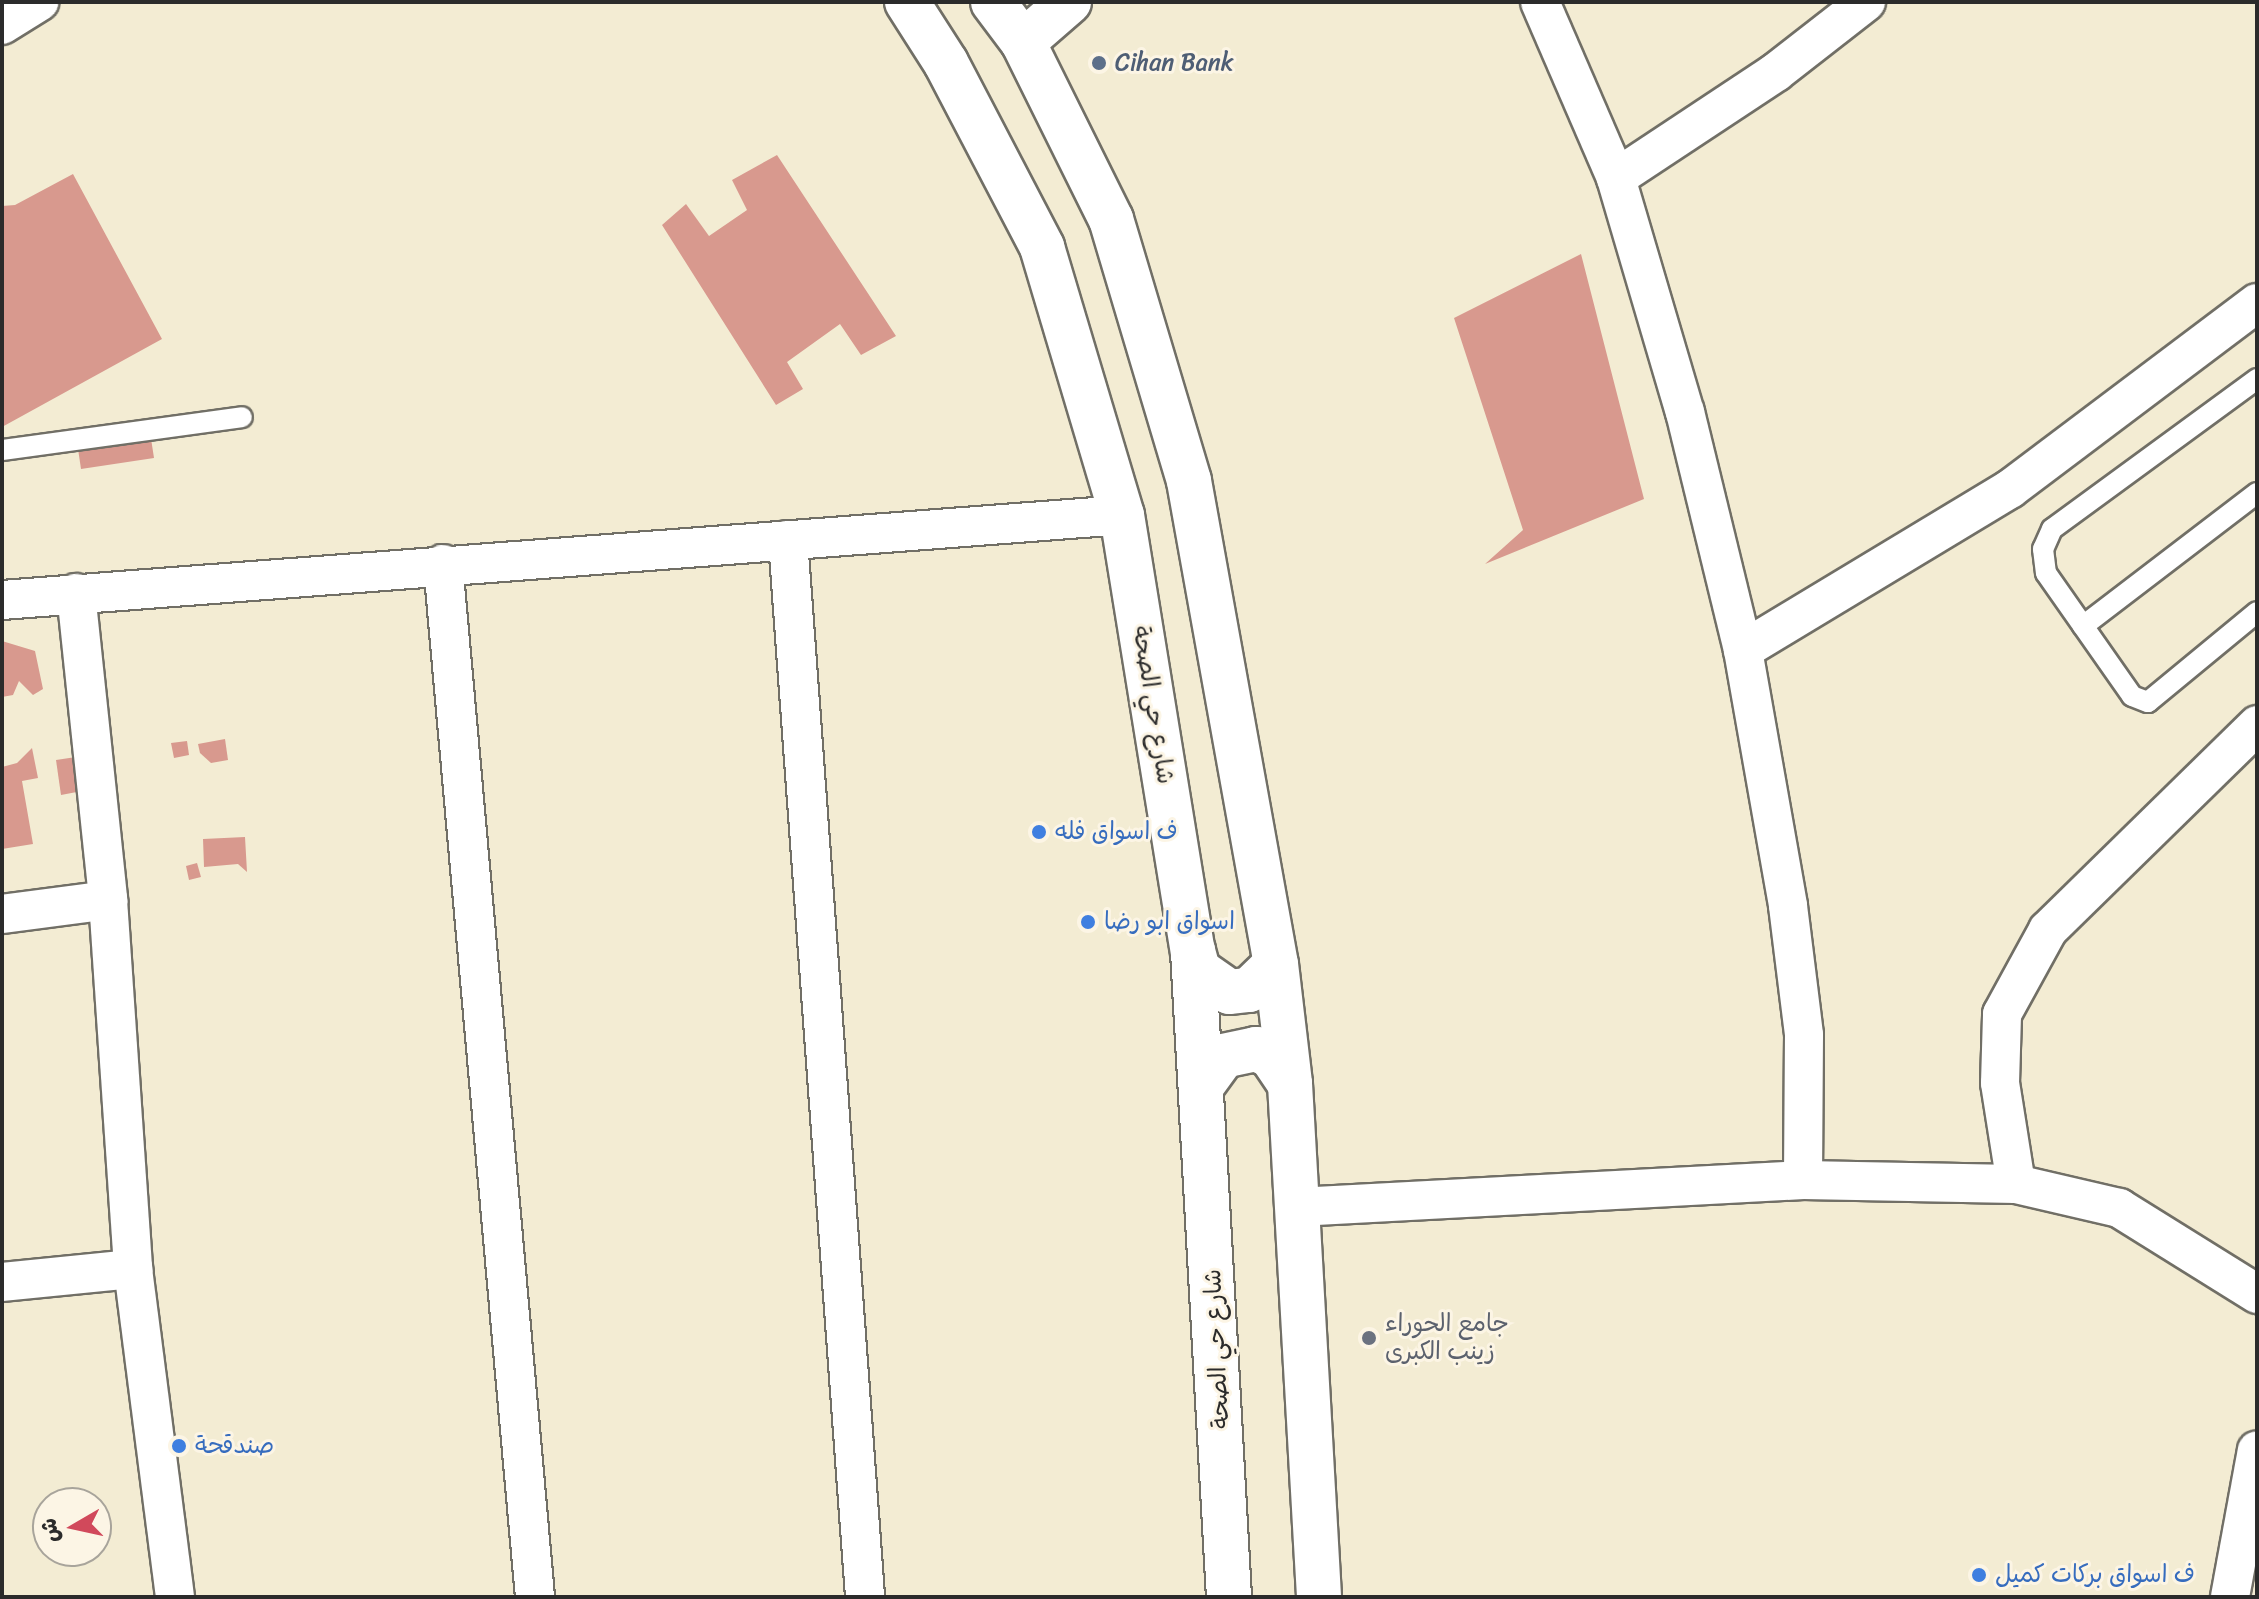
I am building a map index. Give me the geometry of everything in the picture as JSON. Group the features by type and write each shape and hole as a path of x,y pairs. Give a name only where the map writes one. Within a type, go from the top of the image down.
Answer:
{"main road":[{"name":"شارع حي الصحة","path":"907,2 946,63 1042,247 1122,515 1193,951 1203,1084 1229,1597"},
{"path":"993,2 1023,42 1111,219 1189,481 1276,964 1290,1084 1319,1597"},
{"path":"1023,42 1069,2"},
{"path":"1193,951 1198,970 1229,992 1249,990 1276,964"},
{"path":"1203,1084 1223,1056 1256,1049 1283,1068 1290,1084"}],"street":[{"path":"2,25 39,2"},
{"path":"1540,2 1616,178 1685,412 1743,650 1788,906 1804,1035 1803,1180"},
{"path":"1616,178 1776,72 1866,2"},
{"path":"1743,650 2010,489 2257,303"},
{"path":"2,600 443,564 1122,515"},
{"path":"788,540 865,1597"},
{"path":"443,564 535,1597"},
{"path":"76,593 108,900 133,1269 175,1597"},
{"path":"2016,1184 2000,1083 2002,1014 2048,930 2257,725"},
{"path":"2,914 108,900"},
{"path":"1297,1207 1803,1180 2016,1184 2119,1208 2257,1294"},
{"path":"2,1282 133,1269"},
{"path":"2230,1597 2257,1450"}],"lane":[{"path":"2257,379 2052,529 2043,549 2046,573 2132,696 2148,702 2257,612"},
{"path":"2,450 242,417"},
{"path":"2083,626 2257,493"}],"building":[{"path":"777,155 896,336 861,355 840,324 787,362 803,389 776,405 662,225 686,204 709,236 747,210 732,180"},
{"path":"73,174 162,339 2,427 2,206 15,205"},
{"path":"1581,254 1644,499 1485,564 1523,530 1454,318"},
{"path":"150,432 154,458 81,469 77,442"},
{"path":"2,641 35,651 43,689 33,695 19,681 13,695 2,697"},
{"path":"225,739 228,760 211,763 200,753 198,744"},
{"path":"187,741 189,755 174,758 171,743"},
{"path":"32,748 38,778 22,781 33,844 2,849 2,767 17,763"},
{"path":"76,757 82,791 61,795 56,760"},
{"path":"245,837 247,872 238,864 204,867 203,839"},
{"path":"197,863 201,877 189,880 186,866"}],"place":[{"name":"Cihan Bank","path":"1099,63"},
{"name":"ف اسواق فله","path":"1039,832"},
{"name":"اسواق ابو رضا","path":"1088,922"},
{"name":"جامع الحوراء زينب الكبرى","path":"1369,1338"},
{"name":"صندقحة","path":"179,1446"},
{"name":"ف اسواق بركات كميل","path":"1979,1575"}]}
